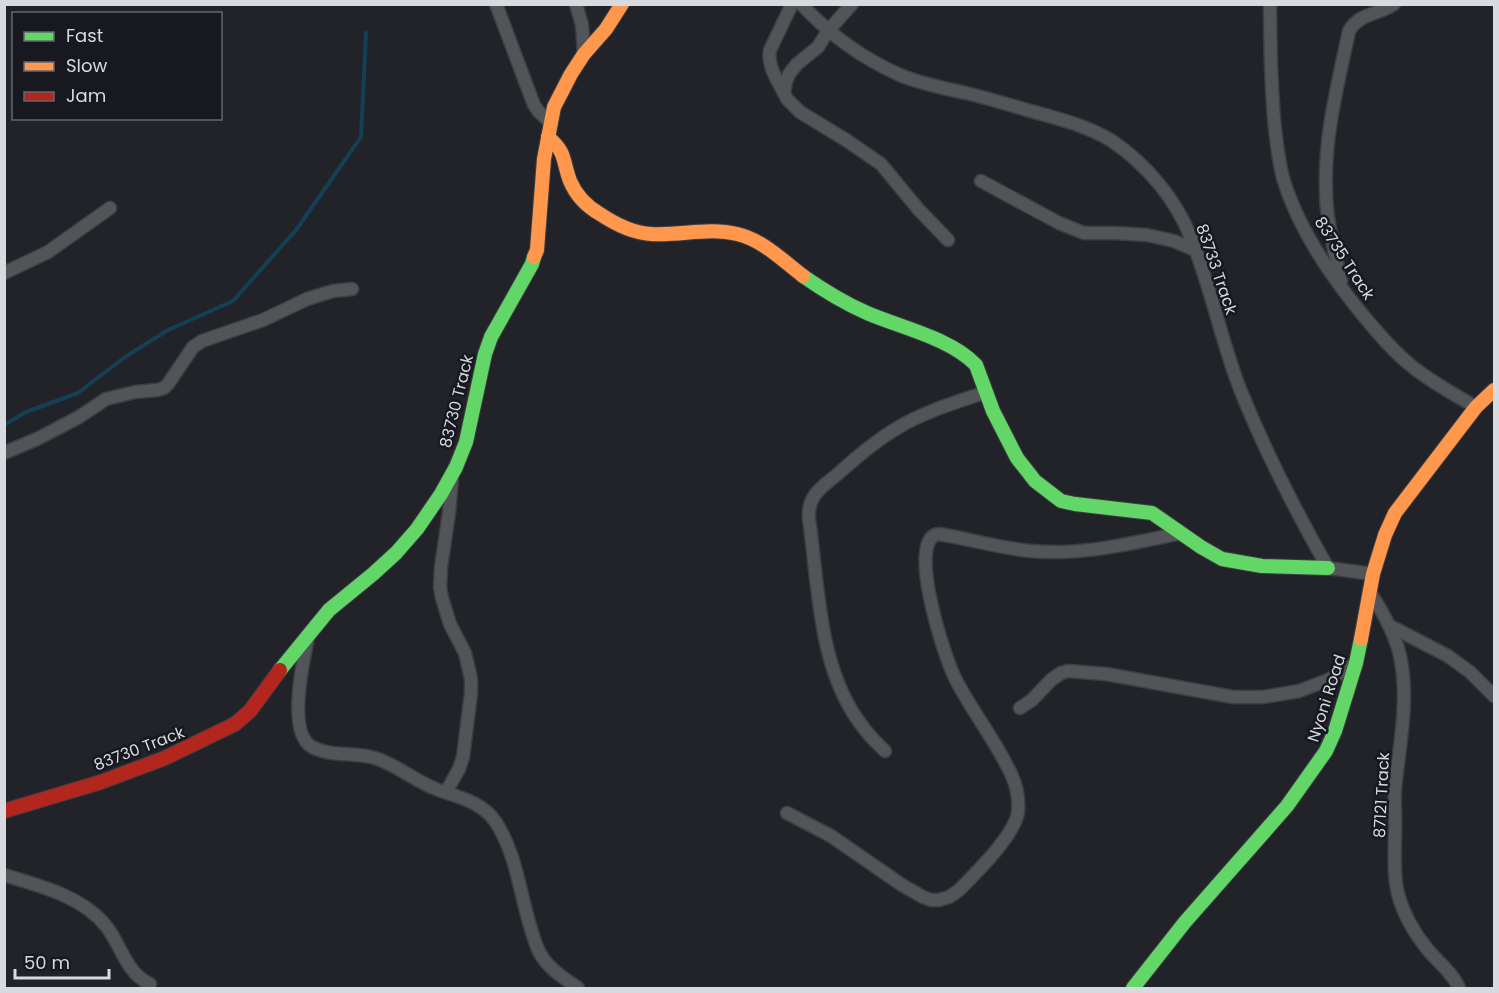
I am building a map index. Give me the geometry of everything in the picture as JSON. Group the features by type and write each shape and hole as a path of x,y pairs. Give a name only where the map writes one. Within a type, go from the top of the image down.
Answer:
{"street":[{"path":"496,4 534,105 550,122"},
{"path":"576,4 582,24 584,54"},
{"name":"83730 Track","path":"4,812 101,782 165,758 235,724 250,711 288,658 329,610 396,553 417,529 452,475 466,442 484,354 490,337 532,264 537,250 544,159 555,107 561,92 584,54 606,29 622,4"},
{"path":"792,4 769,56 771,67 784,93 800,112 881,164 919,210 948,240"},
{"name":"83733 Track","path":"801,4 828,31 855,50 901,75 924,84 984,98 1092,130 1131,156 1152,176 1185,224 1196,250 1240,388 1288,495 1328,568"},
{"path":"784,93 789,74 797,64 818,47 828,31 852,4"},
{"name":"83735 Track","path":"1270,4 1272,92 1277,151 1283,178 1302,223 1342,288 1400,357 1431,381 1476,407"},
{"path":"1342,288 1330,227 1326,192 1329,127 1335,93 1349,31 1353,24 1359,19 1386,10 1394,4"},
{"path":"548,137 558,146 577,195 595,212 631,230 649,234 707,231 732,232 747,236 839,300 960,351 976,365 993,411 1017,458 1035,481 1061,501 1152,513 1222,559 1263,566 1328,568 1373,574"},
{"path":"981,181 1059,223 1084,233 1147,235 1174,241 1196,250"},
{"path":"4,273 48,252 110,208"},
{"path":"4,453 79,417 106,399 164,388 193,347 202,341 263,320 307,299 333,291 352,289"},
{"name":"Nyoni Road","path":"1133,988 1185,922 1263,836 1313,772 1326,751 1335,731 1356,663 1373,574 1385,535 1395,513 1476,407 1494,390"},
{"path":"885,751 862,727 835,677 822,621 808,509 817,492 885,435 935,410 986,392"},
{"path":"446,792 459,769 463,756 471,693 471,679 465,653 450,624 440,587 452,475"},
{"path":"787,813 831,836 922,897 939,900 958,891 1008,835 1017,816 1017,794 1004,760 956,680 945,654 927,586 926,549 931,537 939,534 1002,548 1062,552 1107,548 1182,532"},
{"name":"87121 Track","path":"1369,591 1390,626 1401,658 1405,695 1395,792 1395,878 1398,896 1415,932 1452,976 1459,988"},
{"path":"1390,626 1448,656 1470,672 1494,696"},
{"path":"309,634 300,674 298,713 300,728 307,743 323,751 375,758 426,785 476,804 486,811 502,833 509,850 541,956 578,988"},
{"path":"1020,708 1032,700 1051,680 1068,671 1106,675 1233,697 1263,697 1299,691 1328,680 1356,663"},
{"path":"4,875 78,902 95,914 107,927 130,969 141,980 150,984"}],"waterway":[{"path":"4,425 26,412 78,393 125,357 168,330 233,301 296,230 361,137 366,33"}],"traffic: fast":[{"path":"280,670 329,610 396,553 417,529 441,494 456,467 466,442 485,354 491,337 534,257"},
{"path":"803,276 858,309 925,334 953,348 976,365 993,411 1017,458 1035,481 1061,501 1152,513 1222,559 1262,566 1328,568"},
{"path":"1133,988 1185,922 1287,806 1326,751 1335,731 1361,639"}],"traffic: slow":[{"path":"534,257 537,250 544,159 554,107 584,54 606,29 622,4"},
{"path":"548,137 561,152 570,181 578,195 590,207 612,221 631,230 651,234 705,231 737,234 764,246 803,276"},
{"path":"1361,639 1373,574 1385,535 1395,513 1476,407 1494,390"}],"traffic: jam":[{"path":"4,811 101,782 165,758 235,724 250,711 280,670"}]}
